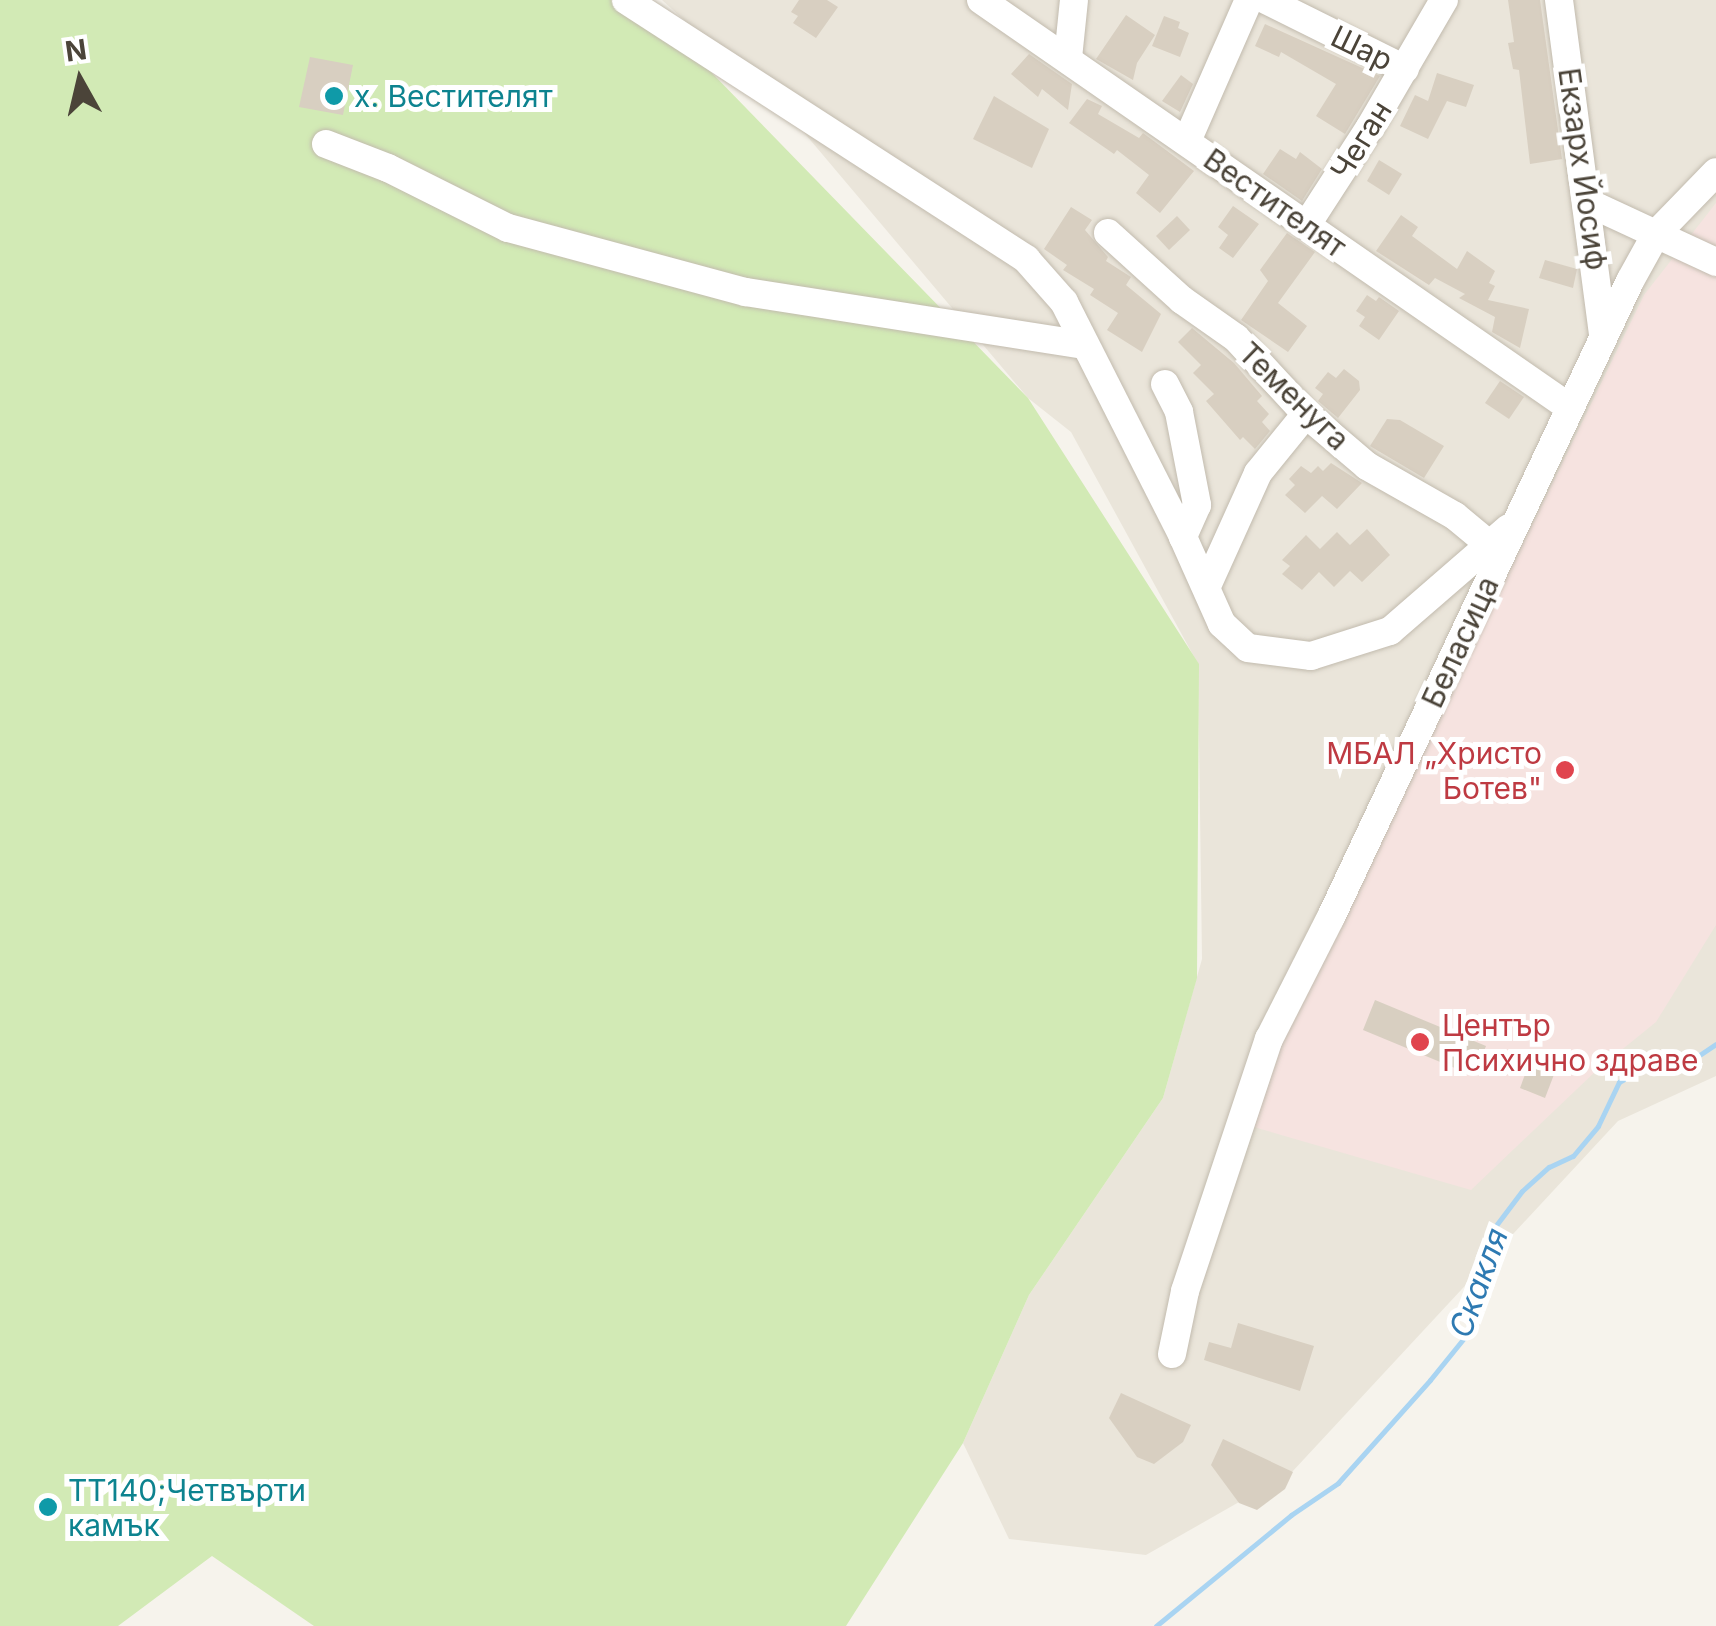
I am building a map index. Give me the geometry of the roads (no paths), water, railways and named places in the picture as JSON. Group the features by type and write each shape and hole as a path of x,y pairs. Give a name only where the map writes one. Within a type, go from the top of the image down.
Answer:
{"street":[{"path":"626,0 1026,259 1064,302 1183,537 1222,624 1248,648 1311,656 1390,631 1518,520"},
{"name":"Вестителят","path":"981,0 1569,407"},
{"path":"1068,58 1074,0"},
{"path":"1187,141 1249,0"},
{"name":"Шар","path":"1266,0 1405,69"},
{"name":"Чеган","path":"1306,226 1370,127 1444,0"},
{"name":"Екзарх Йосиф","path":"1560,0 1589,203 1603,339"},
{"path":"326,144 388,168 508,228 746,292 1083,345"},
{"name":"Беласица","path":"1172,1354 1185,1290 1268,1039 1569,407 1656,234 1716,172"},
{"path":"1589,203 1716,262"},
{"name":"Теменуга","path":"1108,233 1182,300 1236,338 1306,414 1367,466 1456,516 1490,545"},
{"path":"1165,384 1179,412 1197,505 1183,537"},
{"path":"1207,586 1258,473 1306,414"}],"waterway":[{"name":"Скакля","path":"1156,1626 1291,1515 1338,1483 1430,1380 1464,1338 1479,1302 1491,1232 1522,1191 1549,1167 1573,1156 1598,1126 1619,1082 1659,1059 1695,1058 1716,1044"}],"place":[{"name":"х. Вестителят","path":"334,96"},
{"name":"МБАЛ „Христо Ботев\"","path":"1565,770"},
{"name":"Център Психично здраве","path":"1420,1042"},
{"name":"TT140;Четвърти камък","path":"48,1507"}]}
